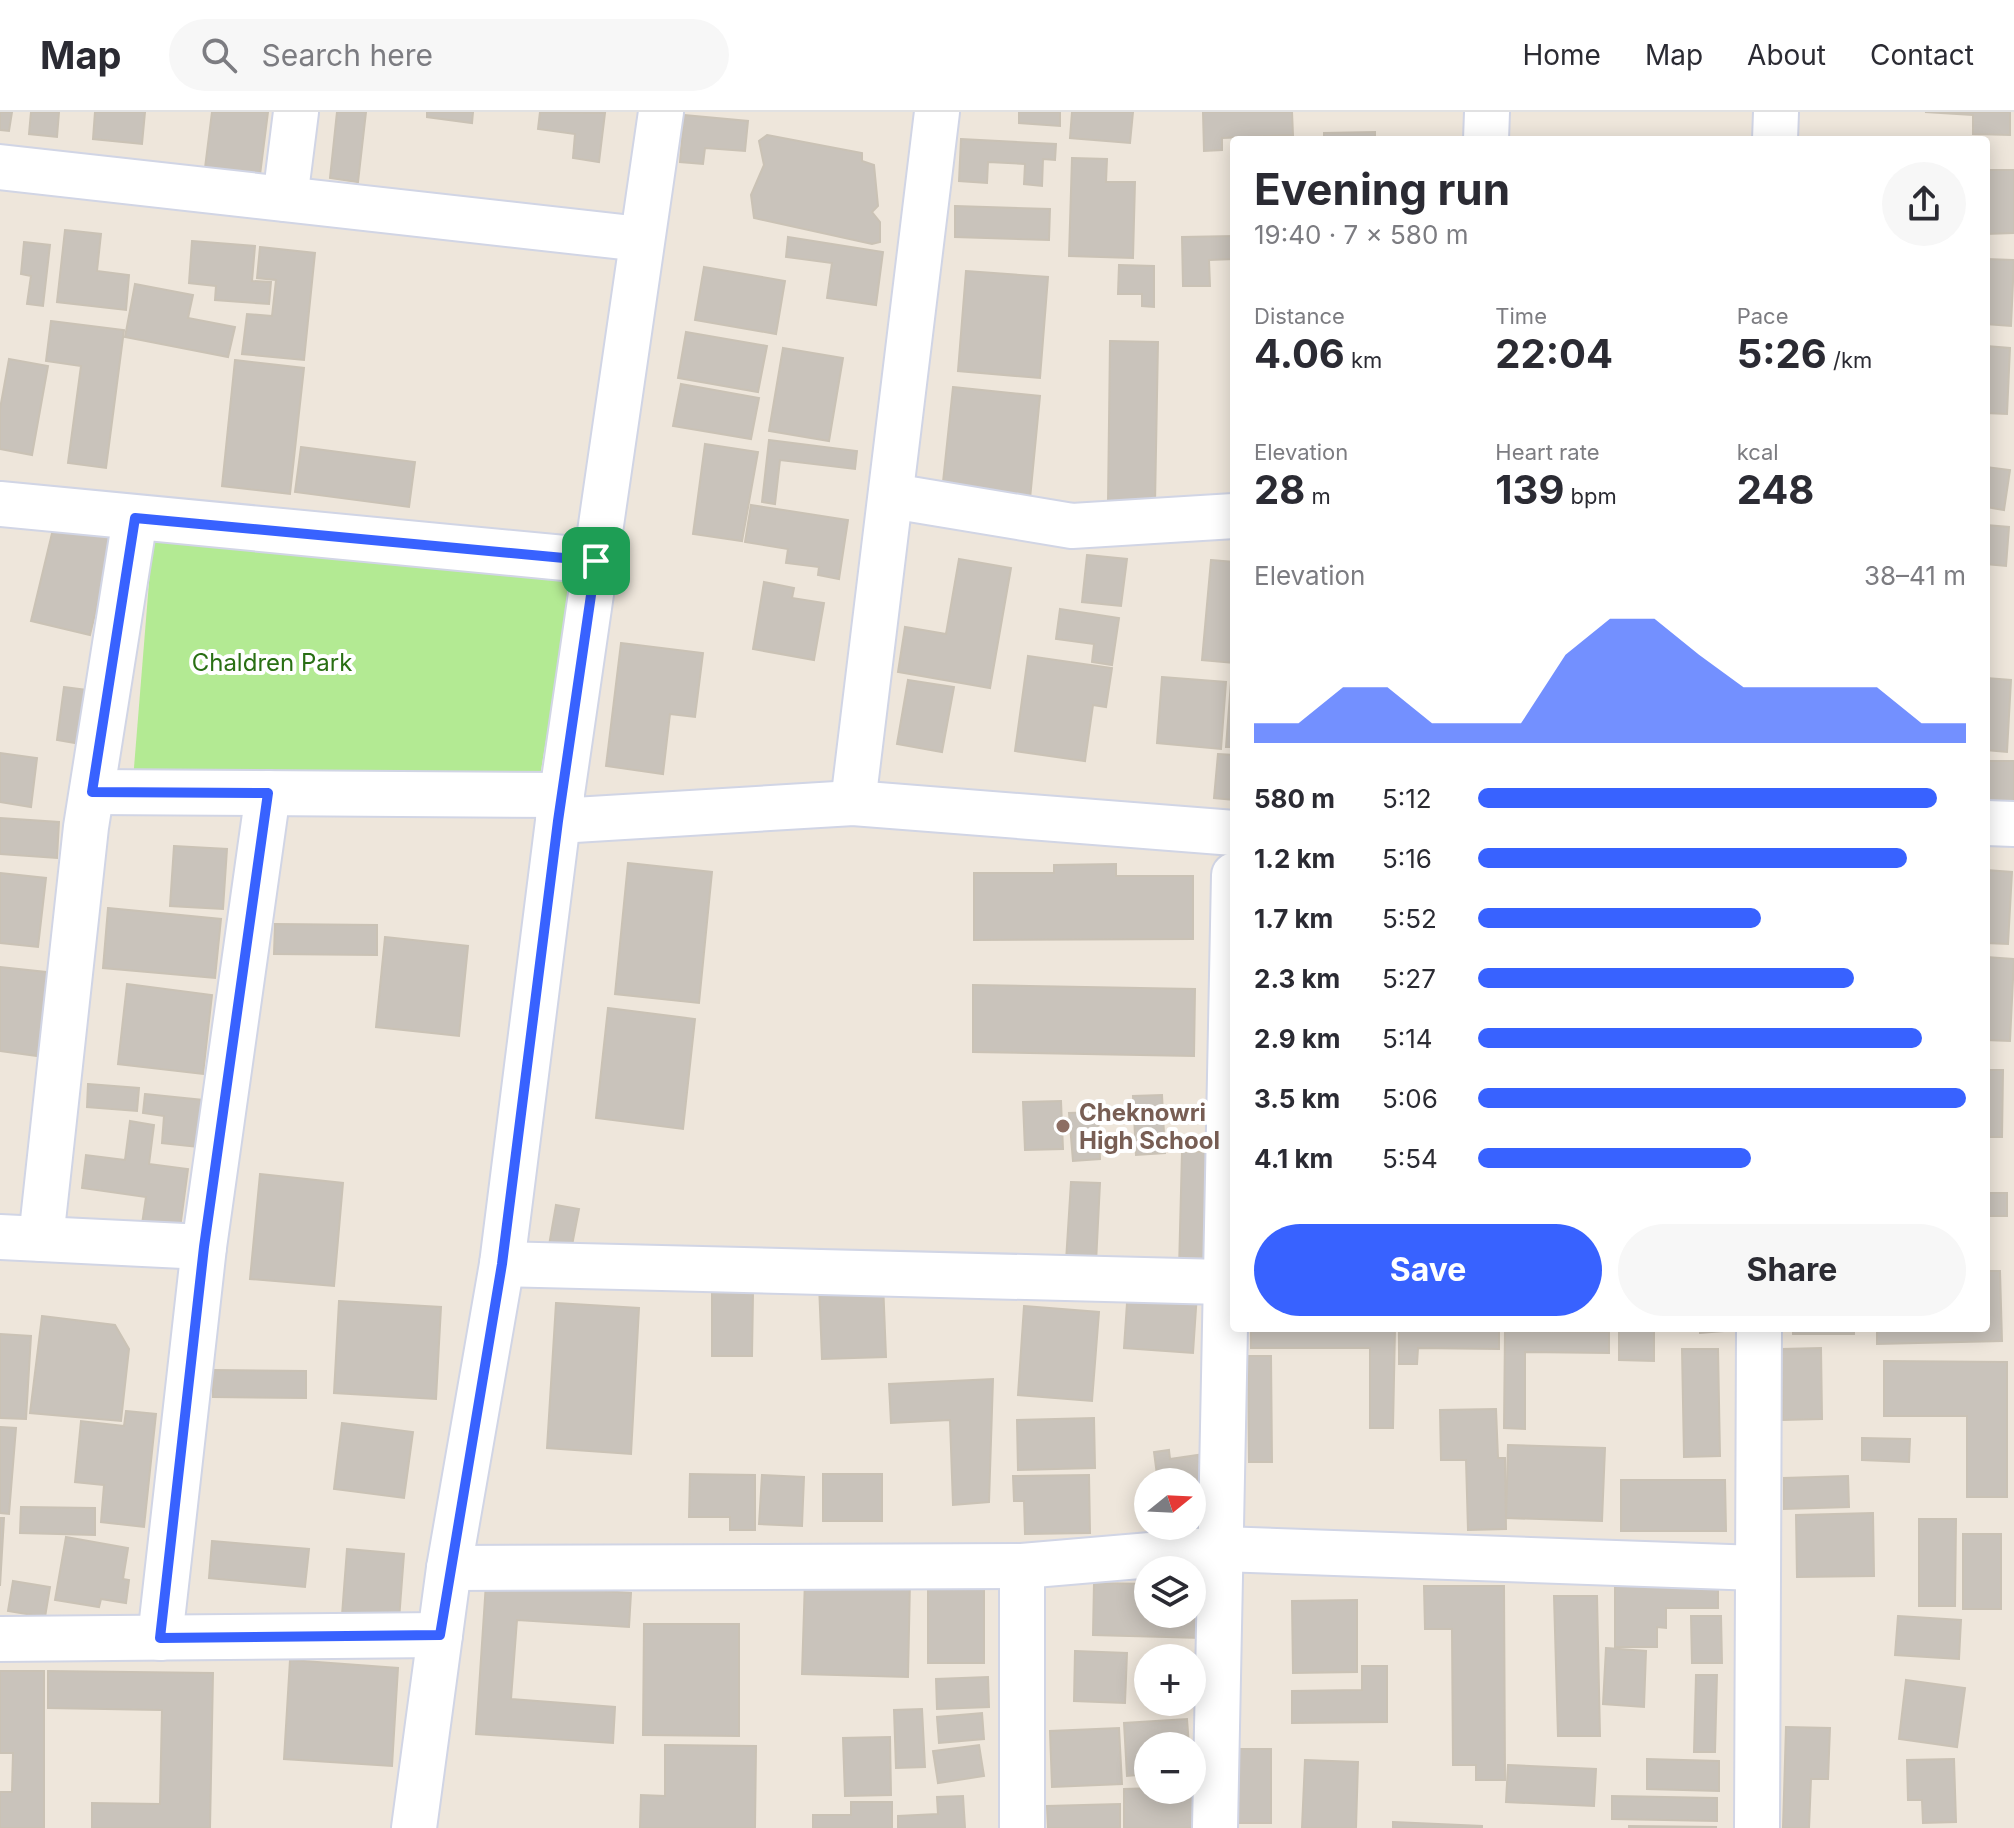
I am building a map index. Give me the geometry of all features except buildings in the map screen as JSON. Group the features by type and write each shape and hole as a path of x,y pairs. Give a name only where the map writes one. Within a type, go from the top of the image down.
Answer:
{"street":[{"path":"285,199 296,112"},
{"path":"414,1828 449,1568 502,1264 560,808 661,112"},
{"path":"853,803 937,112"},
{"path":"1486,136 1487,112"},
{"path":"1775,136 1776,112"},
{"path":"0,167 641,239"},
{"path":"892,496 1072,526 1230,516"},
{"path":"0,504 596,561"},
{"path":"135,518 21,1238 204,1247"},
{"path":"92,792 268,793 560,808 853,803 1230,833"},
{"path":"160,1638 204,1247 268,793"},
{"path":"1990,823 2014,824"},
{"path":"1215,1828 1223,1282 1230,1118"},
{"path":"502,1264 1223,1282"},
{"path":"1757,1828 1759,1332"},
{"path":"449,1568 1022,1566 1221,1549 1758,1568"},
{"path":"1022,1566 1022,1828"},
{"path":"0,1639 440,1635"}],"green space":[{"name":"Chaldren Park","path":"153,533 575,566 539,782 133,780"}],"place":[{"name":"Cheknowri High School","path":"1063,1126"}],"route":[{"path":"135,518 596,561 558,821 502,1264 440,1635 160,1638 204,1247 268,793 92,792 135,518"}]}
